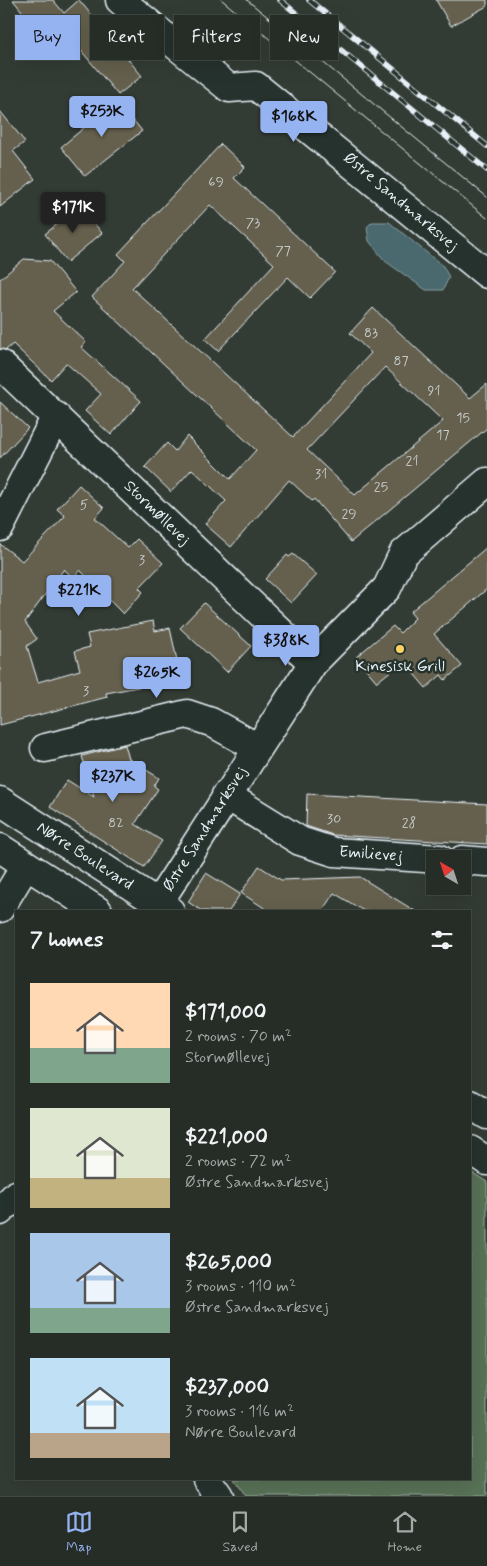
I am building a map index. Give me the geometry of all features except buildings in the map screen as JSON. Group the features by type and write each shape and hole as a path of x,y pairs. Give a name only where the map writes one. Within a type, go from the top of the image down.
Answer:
{"street":[{"name":"Østre Sandmarksvej","path":"120,0 230,88 256,86 487,274"},
{"name":"Stormøllevej","path":"0,364 313,663"},
{"path":"0,527 56,416"},
{"name":"Østre Sandmarksvej","path":"160,909 226,795 313,663 387,588 403,554 487,482"},
{"path":"45,748 187,714 211,722 258,748"},
{"name":"Emilievej","path":"226,795 300,841 334,852 426,858"},
{"name":"Nørre Boulevard","path":"0,801 160,909"},
{"path":"0,848 96,910"},
{"path":"471,861 487,862"},
{"path":"0,908 26,865"},
{"path":"471,1105 487,1115"},
{"path":"471,1151 487,1161"},
{"path":"0,1211 15,1196"},
{"path":"209,1480 219,1496"}],"green space":[{"path":"471,1172 487,1182 487,1496 246,1496 235,1480 471,1480"}],"water":[{"path":"372,222 389,222 443,266 449,277 443,290 426,290 385,261 369,241 367,227"}],"tram line":[{"path":"222,0 487,218"},
{"path":"247,0 487,197"}],"railway":[{"path":"280,0 487,170"},
{"path":"309,0 487,146"}],"place":[{"name":"Kinesisk Grill","path":"400,649"}]}
